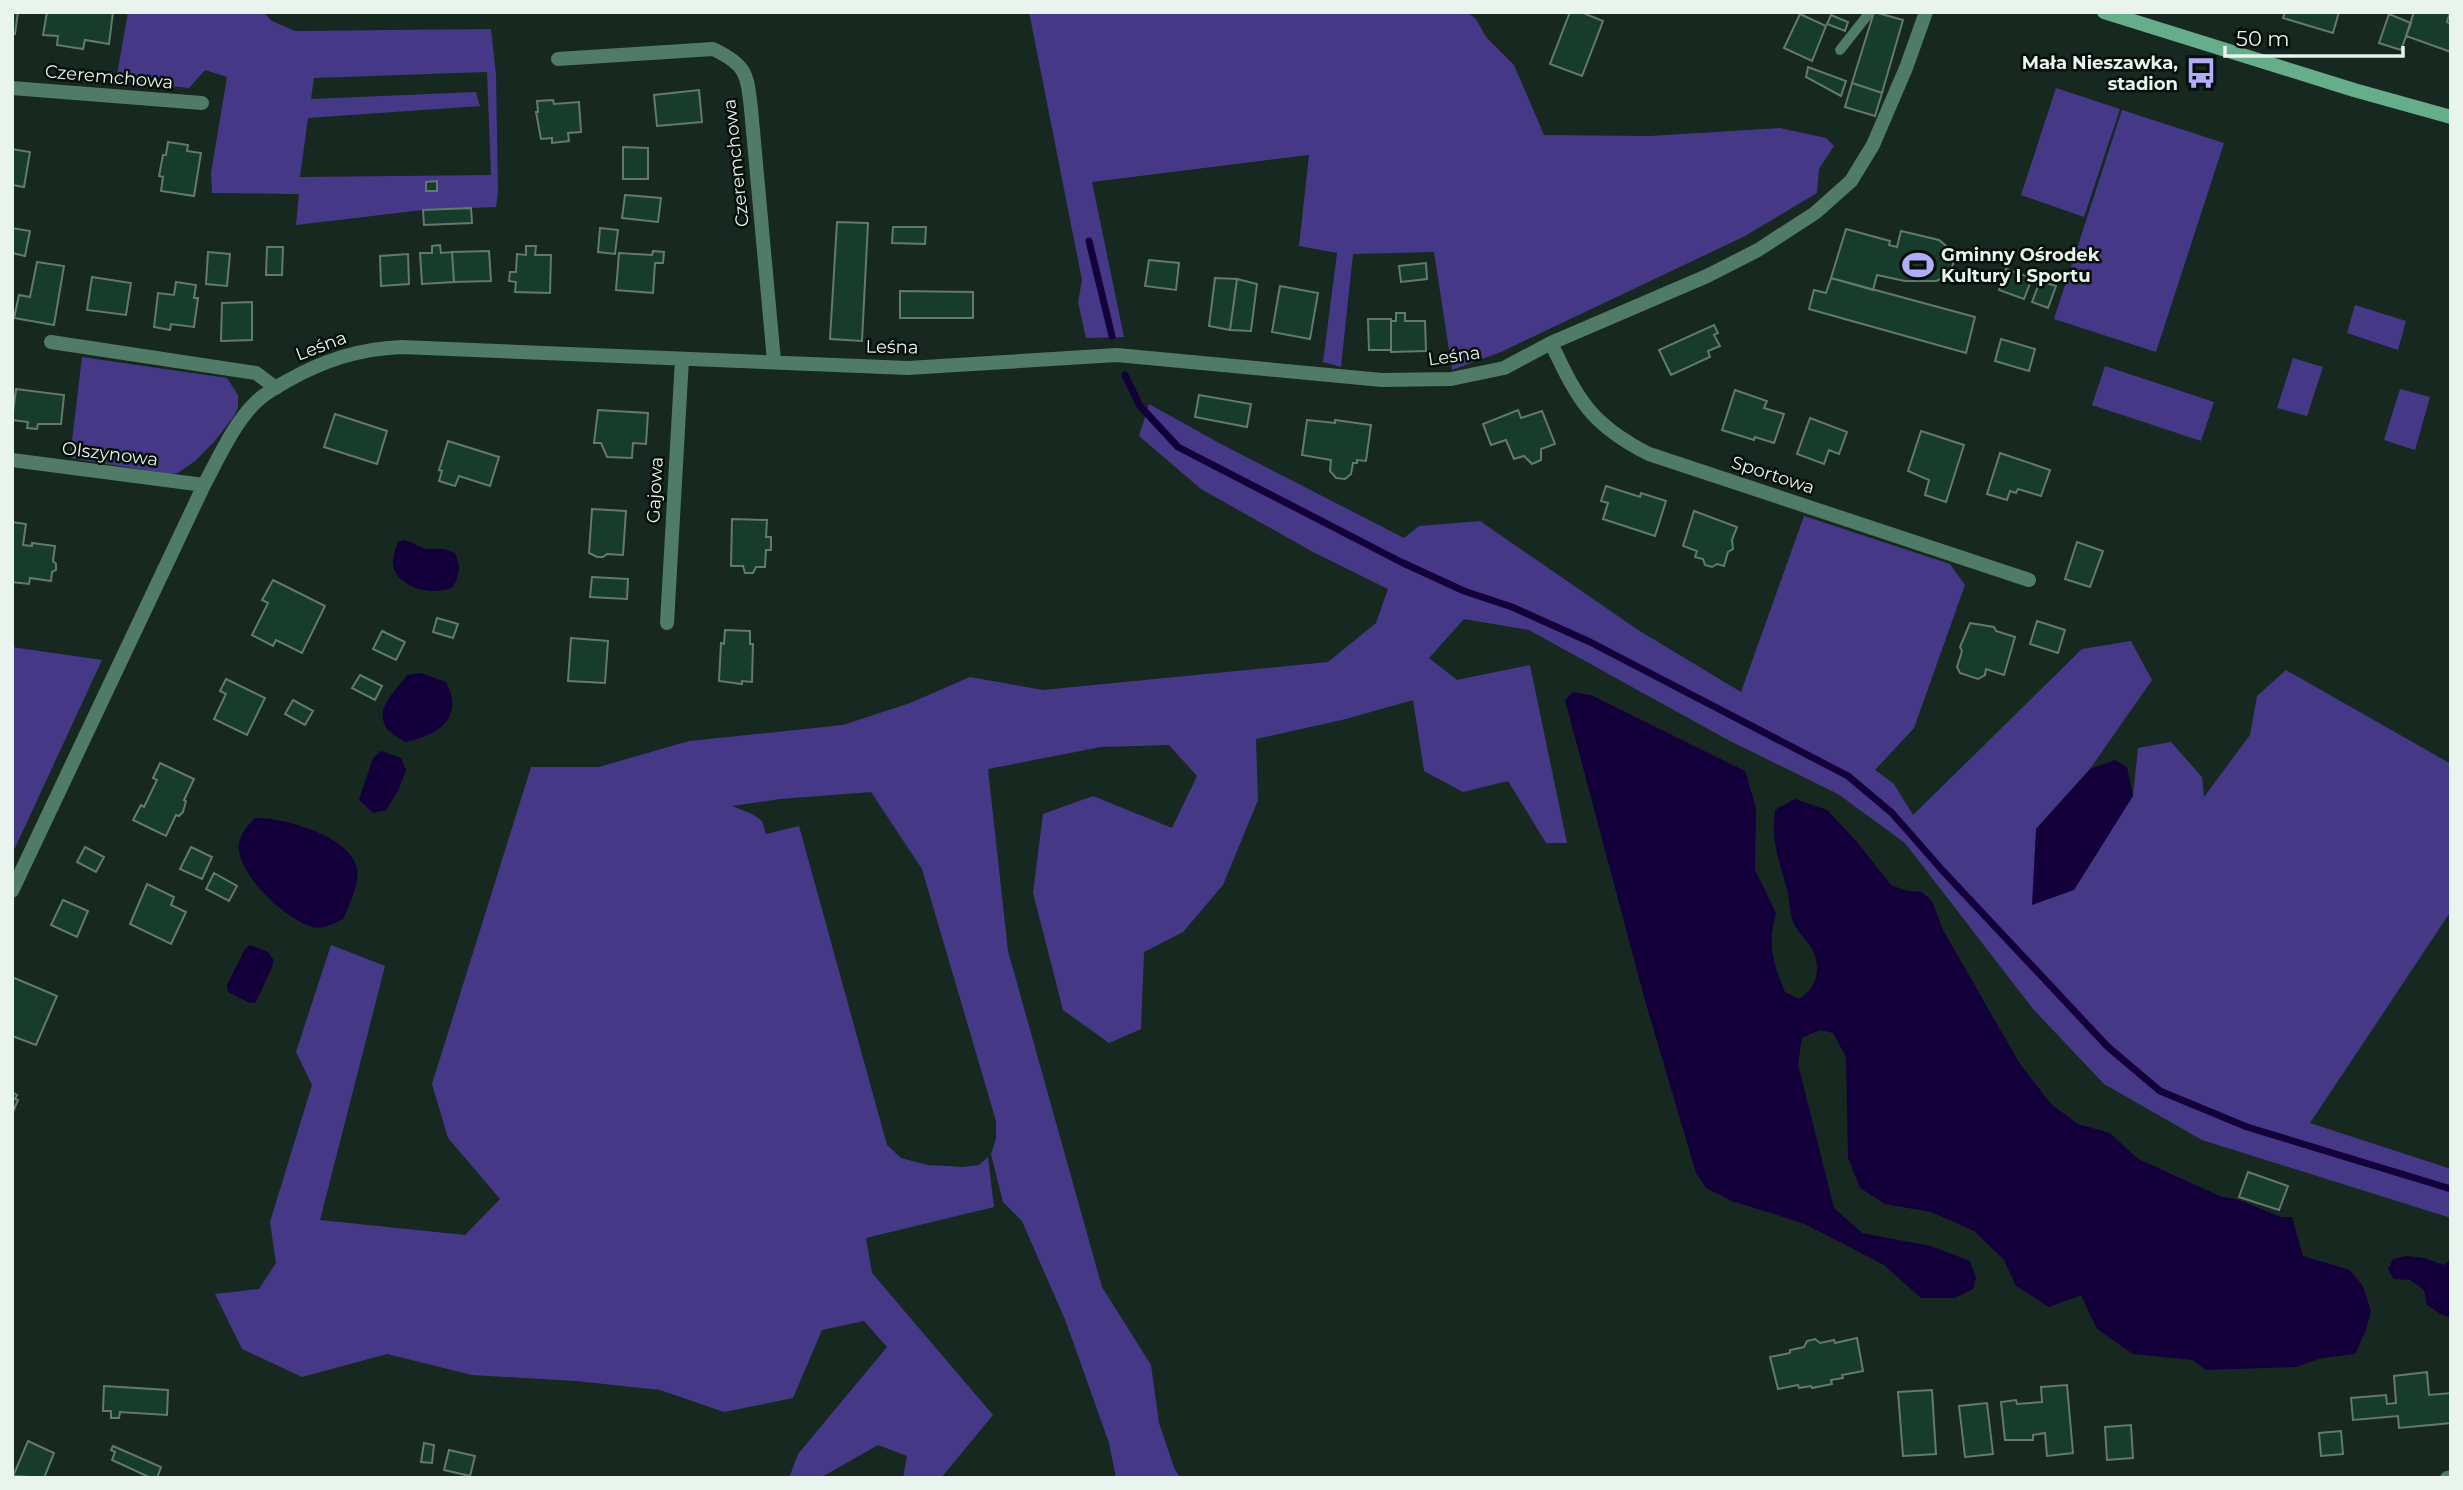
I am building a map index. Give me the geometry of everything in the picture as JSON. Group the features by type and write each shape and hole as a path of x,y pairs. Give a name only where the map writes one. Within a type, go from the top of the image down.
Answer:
{"main road":[{"path":"2104,12 2354,90 2451,117"}],"street":[{"name":"Leśna","path":"12,891 204,485 228,440 255,402 331,359 382,348 401,347 908,368 1118,355 1382,380 1451,379 1504,368 1551,343 1707,276 1758,250 1815,213 1851,181 1873,145 1906,68 1926,12"},
{"name":"Czeremchowa","path":"558,60 713,49 730,57 746,72 774,361"},
{"name":"Czeremchowa","path":"12,88 202,103"},
{"path":"51,342 256,373 276,388"},
{"name":"Sportowa","path":"1551,343 1577,396 1599,422 1623,441 1640,450 2029,580"},
{"name":"Gajowa","path":"667,623 682,359"},
{"name":"Olszynowa","path":"12,460 204,485"}],"lane":[{"path":"1840,50 1870,12"}],"shaded area":[{"path":"128,12 263,12 272,21 295,31 491,29 496,75 496,207 423,210 296,225 299,194 212,193 211,173 227,77 205,70 189,88 116,81","holes":["487,72 491,175 300,177 308,118 480,106 476,92 311,99 314,78"]},
{"path":"1029,12 1467,12 1476,19 1486,37 1514,65 1544,135 1650,136 1780,128 1826,138 1834,146 1819,169 1817,193 1745,236 1501,352 1452,370 1434,252 1353,254 1341,367 1323,362 1337,253 1299,246 1309,155 1092,182 1124,337 1086,338 1078,302 1082,280"},
{"path":"2056,88 2120,109 2084,217 2021,195"},
{"path":"2122,110 2224,143 2156,352 2054,319"},
{"path":"2355,305 2406,321 2398,350 2347,333"},
{"path":"82,357 227,378 238,395 238,408 214,442 178,473 169,474 70,458"},
{"path":"2293,358 2323,367 2307,416 2277,408"},
{"path":"2105,366 2214,402 2201,441 2092,405"},
{"path":"2400,389 2430,397 2415,450 2384,440"},
{"path":"1149,404 1404,538 1419,526 1480,521 1638,630 1741,692 1804,516 1950,564 1965,585 1914,728 1875,770 1894,784 1913,815 2082,649 2131,641 2152,680 2090,769 2036,829 2133,796 2138,748 2171,742 2202,777 2204,797 2250,735 2257,696 2286,670 2451,764 2451,911 2310,1123 2451,1169 2451,1218 2202,1140 2104,1084 2033,1009 1905,843 1838,794 1728,740 1529,630 1464,619 1429,658 1457,680 1530,665 1567,843 1546,843 1508,781 1463,792 1424,771 1413,700 1346,719 1256,739 1258,800 1223,885 1183,932 1144,952 1141,1029 1109,1043 1063,1010 1033,893 1043,814 1093,796 1172,828 1197,776 1169,745 1101,747 988,769 1008,951 1102,1287 1151,1365 1159,1423 1175,1470 1181,1478 1116,1478 1109,1443 1066,1322 1022,1221 1003,1202 991,1154 996,1139 996,1121 922,869 871,792 780,799 732,806 762,821 766,834 799,826 887,1145 901,1158 928,1165 979,1165 988,1157 994,1207 866,1238 872,1273 993,1415 941,1478 903,1478 907,1456 878,1445 820,1478 789,1478 798,1454 887,1347 864,1321 822,1330 793,1398 724,1412 660,1390 576,1381 472,1375 387,1354 302,1377 242,1349 215,1294 259,1289 276,1263 270,1222 312,1085 296,1052 331,945 385,966 320,1220 465,1235 500,1199 448,1138 432,1084 531,767 599,767 689,741 843,725 910,703 970,677 1043,690 1328,662 1376,623 1388,589 1313,552 1201,489 1139,436"},
{"path":"405,540 425,549 444,549 455,553 459,570 452,588 428,591 411,586 398,576 393,566 394,556 398,542"},
{"path":"12,647 102,660 12,850"},
{"path":"421,673 446,682 452,697 452,709 438,730 405,742 387,729 383,714 388,700 407,675"},
{"path":"1573,692 1591,695 1745,771 1756,808 1755,870 1776,913 1772,935 1773,954 1785,992 1799,999 1810,990 1817,973 1812,949 1793,922 1775,841 1775,810 1795,799 1827,810 1891,885 1907,891 1922,892 1932,901 1943,930 2020,1064 2051,1104 2078,1124 2110,1133 2138,1159 2220,1196 2239,1200 2281,1217 2292,1217 2303,1256 2350,1270 2363,1286 2371,1311 2355,1354 2322,1358 2296,1367 2206,1370 2193,1360 2133,1354 2097,1329 2081,1295 2049,1307 2016,1286 2004,1260 1974,1231 1931,1212 1885,1204 1860,1188 1848,1158 1846,1057 1833,1033 1820,1030 1802,1038 1798,1064 1834,1208 1862,1233 1931,1246 1970,1261 1976,1278 1973,1289 1955,1298 1921,1298 1884,1265 1805,1224 1732,1201 1706,1188 1696,1173 1646,1004 1565,700"},
{"path":"381,751 401,758 406,770 398,791 386,810 373,813 359,800 373,758"},
{"path":"2115,760 2127,767 2133,796 2074,890 2032,905 2036,829 2090,769"},
{"path":"255,818 282,821 314,831 329,838 352,857 357,868 357,881 343,919 332,925 312,927 278,907 257,885 242,862 239,850 243,832"},
{"path":"250,945 268,952 273,959 273,965 256,1002 250,1003 228,992 227,985 245,949"},
{"path":"2406,1256 2424,1258 2444,1265 2451,1259 2451,1318 2427,1305 2424,1290 2410,1280 2394,1279 2388,1269 2393,1259"}],"building":[{"path":"12,12 18,12 15,34 12,33"},
{"path":"47,12 113,12 109,44 85,40 83,49 57,45 58,36 43,35"},
{"path":"1570,12 1581,12 1603,21 1582,76 1550,64"},
{"path":"1874,12 1903,20 1882,93 1852,83"},
{"path":"2285,12 2339,12 2333,33 2283,18"},
{"path":"2414,12 2450,12 2447,22 2451,24 2451,52 2406,36"},
{"path":"1800,14 1826,26 1812,61 1784,48"},
{"path":"2389,14 2411,23 2401,50 2379,43"},
{"path":"1831,15 1848,22 1845,31 1827,24"},
{"path":"1808,67 1846,81 1841,96 1806,77"},
{"path":"1852,83 1882,93 1875,116 1845,107"},
{"path":"699,90 702,122 657,126 654,95"},
{"path":"553,100 554,104 579,102 581,132 568,133 569,141 552,143 552,138 541,139 536,112 537,101"},
{"path":"168,142 188,145 187,151 201,153 194,196 161,191 163,177 159,176"},
{"path":"623,147 648,148 648,179 623,179"},
{"path":"12,149 30,152 24,187 12,185"},
{"path":"437,181 437,191 426,191 426,182"},
{"path":"625,195 661,198 658,222 622,218"},
{"path":"471,208 472,223 424,225 423,210"},
{"path":"837,222 868,223 862,341 830,339"},
{"path":"893,227 926,227 925,244 892,243"},
{"path":"12,228 30,231 25,256 12,253"},
{"path":"600,228 618,230 615,254 598,252"},
{"path":"1846,229 1890,241 1889,245 1897,247 1901,231 1939,240 1951,250 1954,260 1952,268 1945,277 1936,281 1905,281 1877,275 1873,290 1831,278"},
{"path":"440,245 441,253 452,252 454,282 422,284 420,253 432,253 432,246"},
{"path":"526,246 536,246 535,255 551,255 550,293 515,292 516,282 509,281 510,272 516,272 517,254 526,255"},
{"path":"267,247 283,247 282,275 266,275"},
{"path":"489,251 491,281 454,282 452,252"},
{"path":"653,251 664,252 663,263 655,263 653,293 616,290 619,253 652,255"},
{"path":"208,252 230,254 227,286 206,284"},
{"path":"408,254 409,284 381,286 380,256"},
{"path":"1149,260 1179,263 1176,290 1145,286"},
{"path":"37,262 64,266 54,325 14,318 19,295 30,297"},
{"path":"1426,263 1427,279 1401,282 1399,266"},
{"path":"2006,269 2032,278 2024,299 1999,290"},
{"path":"92,277 131,283 126,315 87,310"},
{"path":"1215,278 1237,279 1230,330 1209,326"},
{"path":"1831,278 1975,317 1966,353 1809,309 1814,290 1826,293"},
{"path":"1237,279 1257,284 1251,331 1230,330"},
{"path":"2040,281 2056,286 2048,308 2032,302"},
{"path":"176,282 196,285 194,298 198,298 194,327 171,324 170,330 154,327 158,293 174,295"},
{"path":"1280,286 1318,293 1310,339 1272,332"},
{"path":"900,291 973,292 973,318 900,318"},
{"path":"252,302 252,340 221,341 222,303"},
{"path":"1396,313 1405,313 1405,321 1425,321 1426,351 1391,352 1391,321 1396,321"},
{"path":"1368,319 1391,319 1391,350 1369,350"},
{"path":"1714,325 1718,333 1714,335 1720,346 1708,351 1710,357 1671,375 1659,350"},
{"path":"2001,339 2035,349 2029,371 1995,361"},
{"path":"16,389 64,395 61,424 38,424 37,429 27,428 28,422 12,420"},
{"path":"1735,390 1767,401 1764,408 1784,414 1774,443 1722,430"},
{"path":"1199,395 1251,404 1247,427 1195,417"},
{"path":"598,410 648,413 646,444 633,443 632,458 607,457 601,443 594,443"},
{"path":"1518,410 1521,418 1542,411 1555,444 1541,449 1541,460 1532,464 1524,456 1514,459 1506,440 1491,445 1483,424"},
{"path":"335,414 387,431 377,464 324,447"},
{"path":"1810,418 1847,432 1839,454 1829,450 1824,464 1797,454"},
{"path":"1307,420 1335,423 1335,420 1371,425 1366,461 1357,460 1357,463 1353,463 1351,474 1345,479 1336,478 1330,471 1331,460 1302,455"},
{"path":"1921,431 1964,445 1946,502 1925,495 1929,480 1908,471"},
{"path":"448,441 499,457 490,486 459,476 455,486 439,481 442,471 439,470"},
{"path":"2000,453 2050,470 2041,496 2018,489 2016,493 2010,491 2007,500 1987,494"},
{"path":"1606,486 1640,497 1641,493 1666,501 1655,536 1603,519 1608,503 1601,501"},
{"path":"592,509 626,511 623,555 607,554 597,557 589,553"},
{"path":"1694,511 1737,527 1732,540 1733,549 1728,552 1724,566 1705,565 1703,559 1695,557 1697,551 1683,546"},
{"path":"732,519 767,520 766,537 771,537 771,550 766,550 765,567 756,567 753,573 745,573 743,566 731,566"},
{"path":"12,522 26,524 23,545 32,546 32,543 55,546 53,561 56,570 52,572 51,581 30,578 29,584 12,582"},
{"path":"2077,542 2103,551 2090,587 2065,579"},
{"path":"592,577 628,579 627,599 590,597"},
{"path":"273,580 325,606 302,653 276,640 273,646 252,635 268,603 262,600"},
{"path":"437,618 458,624 453,638 433,632"},
{"path":"2037,621 2065,630 2058,653 2030,644"},
{"path":"1970,623 1994,627 1996,631 2015,637 2004,675 1986,669 1985,675 1978,679 1960,673 1957,667 1962,651 1960,647"},
{"path":"725,630 750,631 750,644 753,644 752,682 742,681 742,684 719,681 721,643 724,644"},
{"path":"382,631 405,642 396,660 373,649"},
{"path":"571,638 608,641 605,683 568,681"},
{"path":"360,675 382,686 375,700 352,688"},
{"path":"226,679 265,698 247,735 214,719 226,694 220,691"},
{"path":"293,700 313,711 305,725 285,714"},
{"path":"160,763 194,779 184,800 183,812 179,816 176,815 166,836 133,820 141,805 144,807 157,780 153,778"},
{"path":"85,847 104,857 96,872 77,862"},
{"path":"191,847 212,857 202,879 180,869"},
{"path":"214,873 237,886 229,901 206,889"},
{"path":"147,884 174,897 171,905 186,912 171,944 130,924"},
{"path":"63,900 88,911 77,937 51,925"},
{"path":"12,977 57,996 36,1045 12,1036"},
{"path":"12,1092 17,1095 15,1099 18,1100 12,1114"},
{"path":"2248,1172 2288,1186 2279,1210 2239,1197"},
{"path":"1857,1338 1863,1371 1842,1375 1843,1378 1831,1380 1832,1384 1812,1388 1799,1388 1798,1385 1778,1389 1770,1357 1790,1353 1790,1350 1804,1347 1807,1341 1815,1339 1820,1343 1834,1340 1835,1343"},
{"path":"2427,1372 2429,1395 2451,1393 2451,1423 2399,1428 2398,1416 2353,1420 2351,1398 2386,1395 2387,1404 2396,1403 2394,1376"},
{"path":"2067,1385 2073,1453 2047,1456 2045,1433 2033,1435 2033,1440 2005,1440 2001,1402 2042,1402 2041,1387"},
{"path":"104,1386 168,1390 167,1415 120,1412 119,1418 111,1418 111,1411 103,1411"},
{"path":"1932,1390 1936,1454 1903,1456 1898,1392"},
{"path":"1987,1403 1993,1454 1965,1457 1959,1406"},
{"path":"2131,1425 2133,1458 2107,1460 2105,1427"},
{"path":"2341,1431 2343,1454 2321,1456 2319,1433"},
{"path":"28,1441 54,1453 44,1478 13,1476"},
{"path":"424,1443 434,1445 432,1463 421,1462"},
{"path":"113,1446 161,1467 157,1478 151,1478 112,1460 115,1452 111,1450"},
{"path":"449,1450 475,1456 470,1476 444,1470"}],"waterway":[{"path":"1089,241 1112,336"},
{"path":"1125,375 1140,406 1178,447 1401,562 1464,591 1512,607 1590,642 1848,776 1892,813 2108,1047 2160,1091 2247,1127 2451,1189"}],"place":[{"name":"Mała Nieszawka, stadion","path":"2201,73"},
{"name":"Gminny Ośrodek Kultury I Sportu","path":"1918,265"}]}
